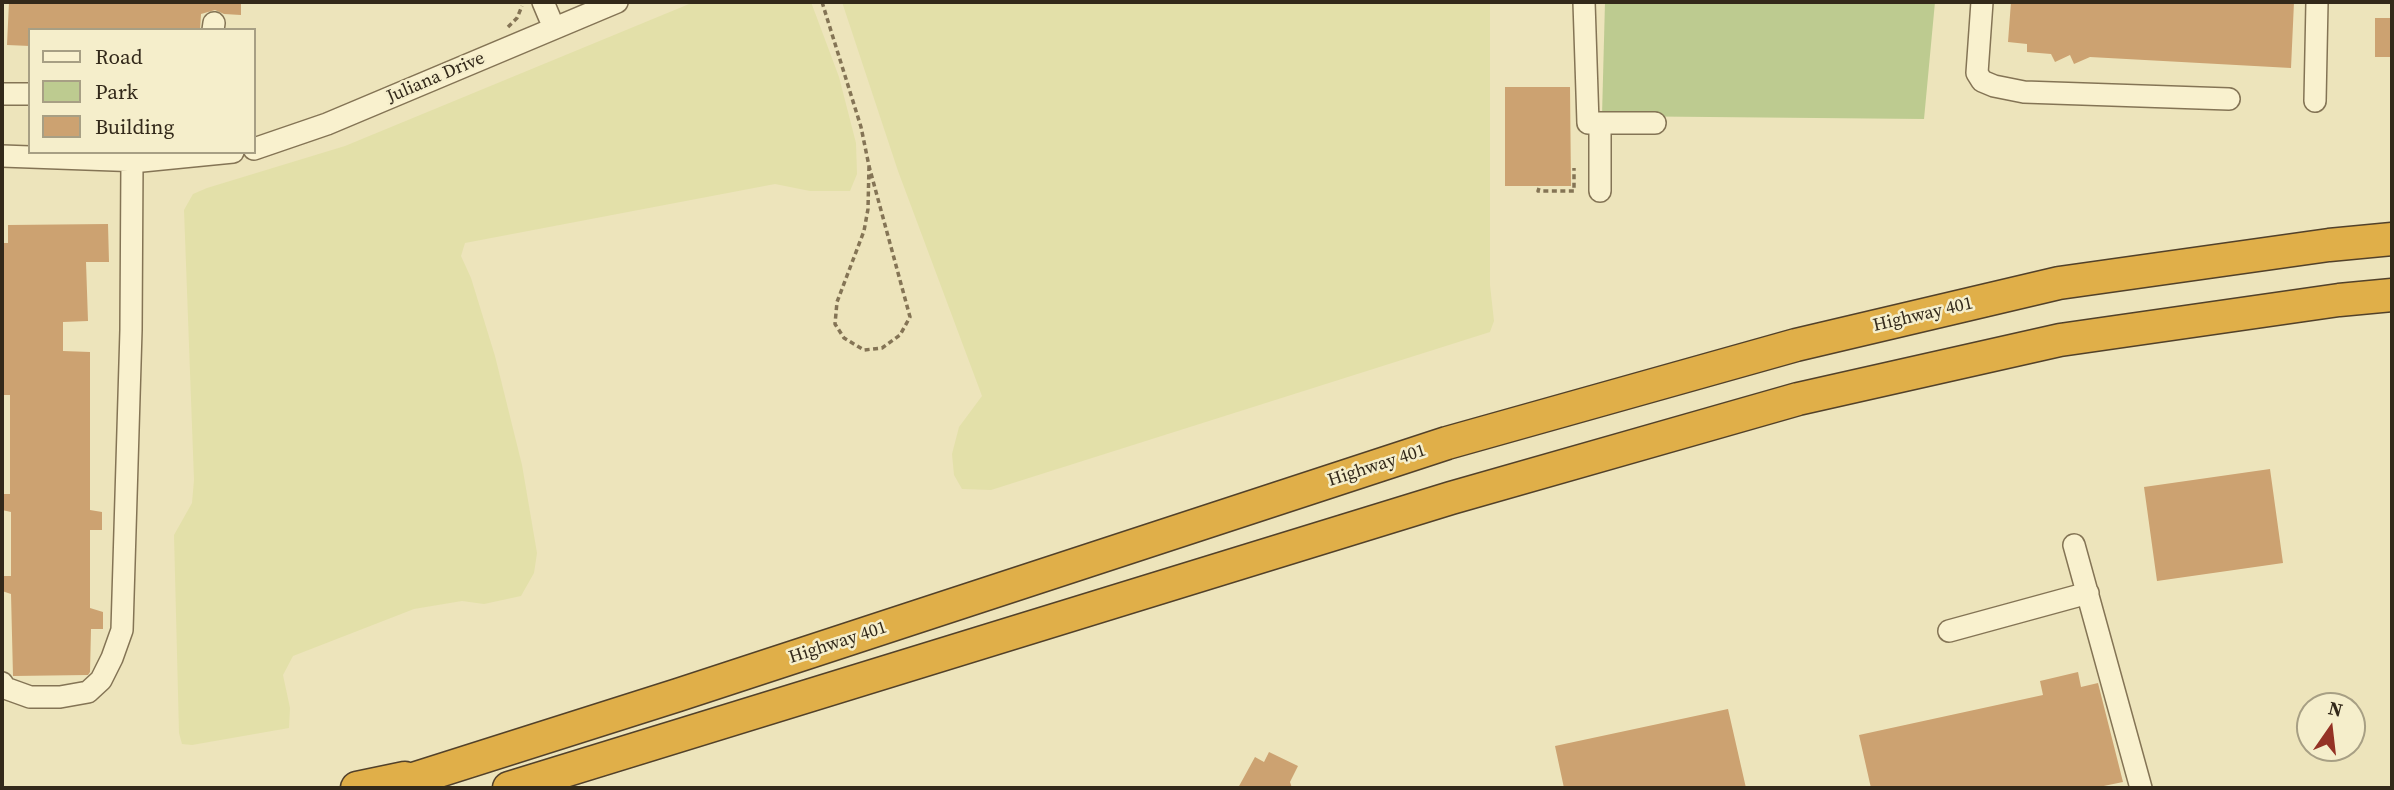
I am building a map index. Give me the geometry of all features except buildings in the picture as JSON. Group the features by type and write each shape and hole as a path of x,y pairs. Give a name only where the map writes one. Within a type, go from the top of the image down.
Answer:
{"highway":[{"name":"Highway 401","path":"385,788 1447,443 1796,345 2059,283 2329,245 2392,239"},
{"path":"509,788 1451,498 1798,400 2060,340 2339,300 2392,295"},
{"path":"357,788 451,768"}],"street":[{"path":"543,2 554,29"},
{"name":"Juliana Drive","path":"256,148 327,124 617,2"},
{"path":"1584,2 1588,123 1655,123"},
{"path":"1982,2 1976,73 1982,81 1994,86 2024,92 2229,99"},
{"path":"2315,101 2318,2"},
{"path":"2,94 28,94"},
{"path":"1601,123 1601,191"},
{"path":"2,156 132,161 216,154"},
{"path":"2,683 5,688 30,697 60,697 88,692 101,680 122,630 131,330 132,161"},
{"path":"2074,545 2141,788"},
{"path":"1948,631 2088,593"}],"path":[{"path":"822,2 862,127 869,166 910,317 900,335 882,348 864,349 844,338 835,324 837,302 864,231 868,209 869,166"},
{"path":"1539,188 1538,191 1574,191 1574,168"}],"shaded area":[{"path":"694,2 811,2 839,77 856,143 857,174 850,191 810,191 775,184 465,243 461,256 471,278 495,356 522,465 537,553 534,573 521,596 484,604 462,601 414,609 293,656 283,675 290,708 289,728 192,745 182,744 179,733 174,535 192,503 194,480 184,210 193,194 345,146"},
{"path":"842,2 1490,2 1490,285 1494,321 1490,332 991,490 962,489 954,475 952,454 959,427 982,396 898,171"}],"green space":[{"path":"1605,2 1935,2 1924,119 1602,116"}]}
